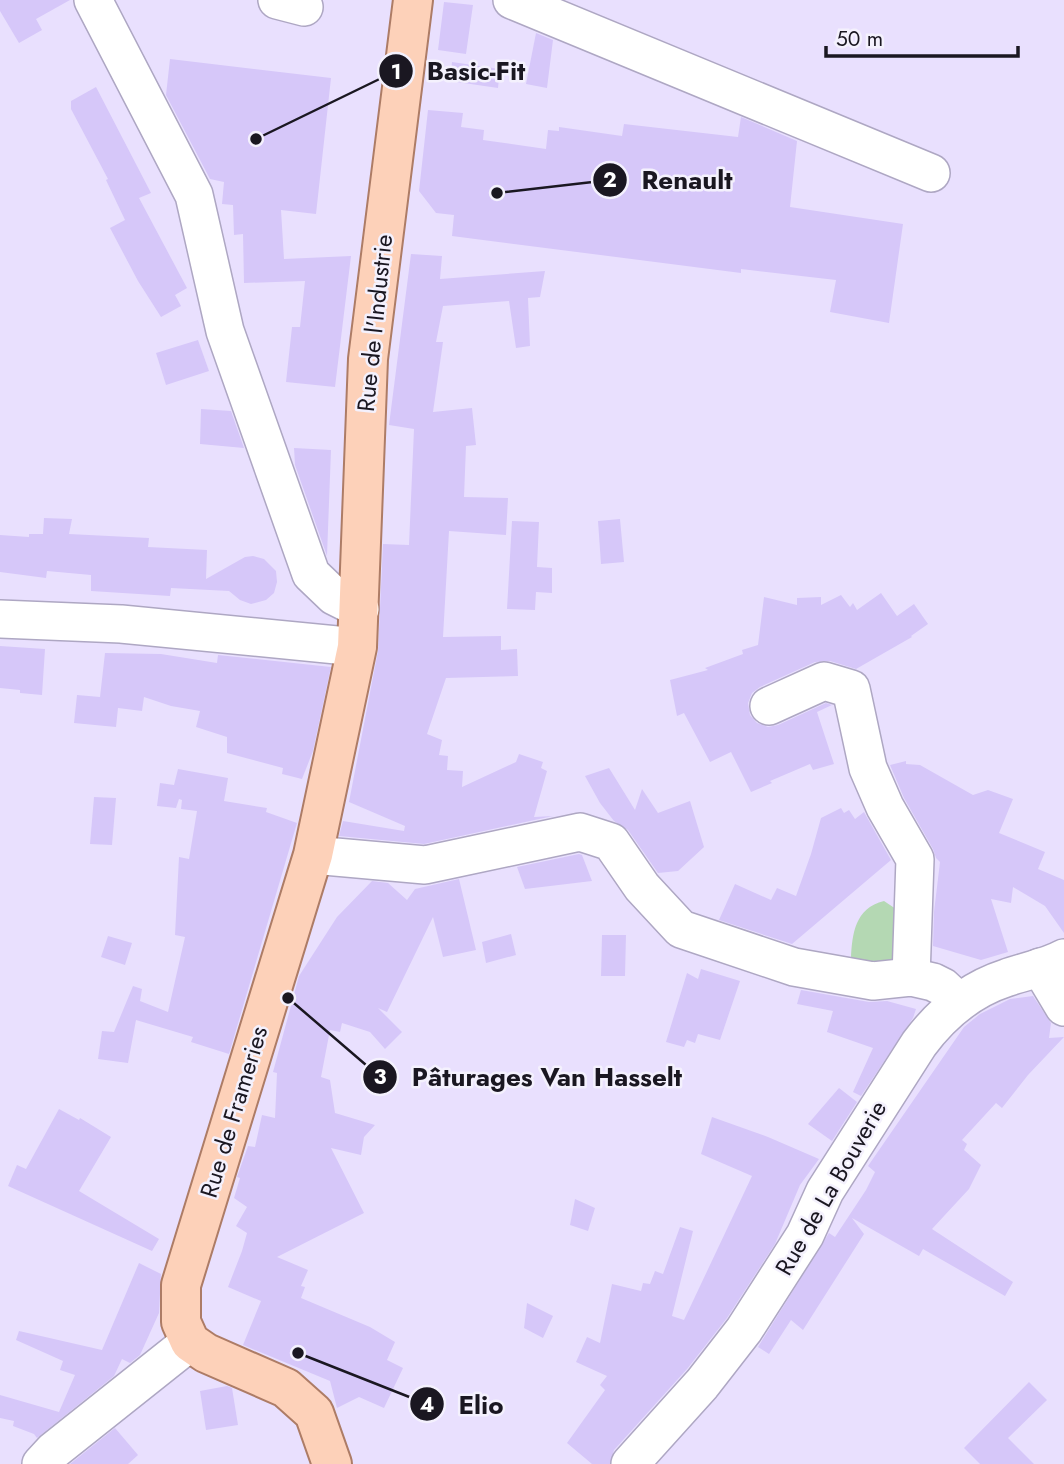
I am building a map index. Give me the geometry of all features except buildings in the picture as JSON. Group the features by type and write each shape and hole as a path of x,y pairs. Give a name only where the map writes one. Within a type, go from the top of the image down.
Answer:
{"main road":[{"name":"Rue de l'Industrie","path":"357,647 368,359 413,0"},
{"name":"Rue de Frameries","path":"190,1342 181,1322 181,1285 313,855 357,647"},
{"path":"190,1342 205,1353 286,1388 314,1413 332,1464"}],"street":[{"path":"93,0 194,195 225,331 311,574 334,596 360,609"},
{"path":"512,0 932,173"},
{"path":"0,618 121,624 357,647"},
{"path":"769,706 824,681 851,689 868,768 885,807 915,859 911,977"},
{"path":"313,855 425,865 580,832 611,842 642,887 681,929 794,967 873,981 911,977 933,982 943,987 959,1002"},
{"path":"1052,962 1051,989 1064,1007"},
{"name":"Rue de La Bouverie","path":"630,1464 702,1384 744,1330 806,1235 825,1191 934,1024 959,1002 990,984 1052,962"},
{"path":"41,1464 53,1451 190,1342"}],"green space":[{"path":"884,901 899,911 899,936 892,960 878,965 851,959 852,940 857,923 874,904"}],"place":[{"name":"Basic-Fit","path":"256,139"},
{"name":"Renault","path":"497,193"},
{"name":"Pâturages Van Hasselt","path":"288,998"},
{"name":"Elio","path":"298,1353"}]}
